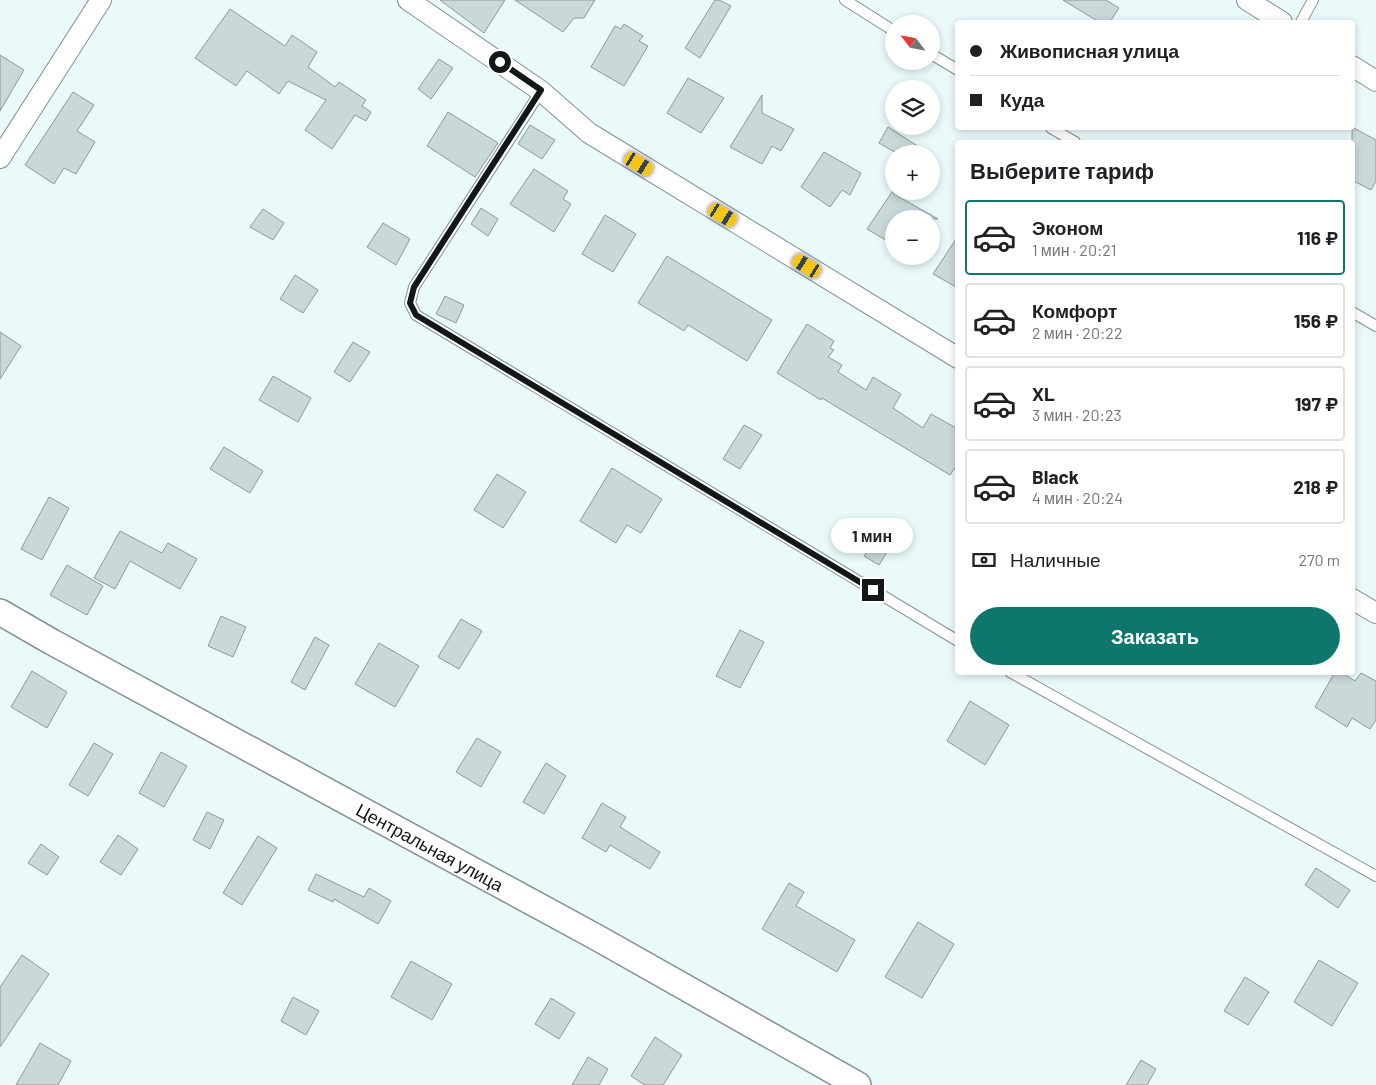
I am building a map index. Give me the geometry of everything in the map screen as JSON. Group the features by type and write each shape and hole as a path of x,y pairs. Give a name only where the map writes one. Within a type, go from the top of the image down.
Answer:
{"street":[{"path":"0,158 101,0"},
{"path":"408,0 541,90 589,134 955,356"},
{"path":"1247,0 1279,20"},
{"path":"1355,68 1376,81"},
{"path":"1355,601 1376,613"},
{"name":"Центральная улица","path":"0,612 596,937 858,1085"}],"lane":[{"path":"845,0 885,25"},
{"path":"1302,20 1313,0"},
{"path":"940,59 955,68"},
{"path":"541,90 414,287 410,303 416,315 955,639"},
{"path":"1054,130 1072,140"},
{"path":"1355,314 1376,326"},
{"path":"1015,675 1376,876"}],"building":[{"path":"440,0 505,0 484,33"},
{"path":"515,0 595,0 584,18 574,18 563,32"},
{"path":"715,0 731,6 700,58 685,48"},
{"path":"1063,0 1106,0 1119,8 1111,20 1096,20"},
{"path":"230,9 285,46 292,35 317,52 308,67 335,87 339,82 366,100 362,106 371,112 366,121 355,115 332,149 305,130 326,100 288,81 279,94 247,71 236,86 195,58"},
{"path":"624,24 643,36 639,41 648,46 624,86 591,67 615,26 621,29"},
{"path":"0,55 24,70 0,111"},
{"path":"439,59 453,68 431,99 418,89"},
{"path":"688,78 724,98 701,133 667,113"},
{"path":"73,92 94,105 77,131 95,142 76,174 64,168 54,184 25,165"},
{"path":"762,95 762,113 794,129 781,151 772,146 762,164 730,147"},
{"path":"448,112 498,143 475,177 427,146"},
{"path":"530,125 555,140 542,159 518,144"},
{"path":"1355,129 1376,140 1376,181 1371,190 1355,182 1355,140 1352,140 1352,130"},
{"path":"885,132 885,135 900,135 916,145 885,146 879,143"},
{"path":"824,152 861,173 850,195 842,190 830,207 801,187"},
{"path":"534,169 568,191 563,199 571,204 554,232 510,204"},
{"path":"887,200 905,200 922,210 885,210 885,240 867,229"},
{"path":"481,208 498,219 488,236 471,224"},
{"path":"263,209 284,223 273,240 250,227"},
{"path":"605,215 636,234 613,272 582,254"},
{"path":"383,223 410,239 396,265 367,247"},
{"path":"955,241 955,286 933,274"},
{"path":"667,256 772,320 747,361 688,325 684,331 638,303"},
{"path":"295,275 318,290 303,313 280,299"},
{"path":"445,296 464,305 456,323 436,314"},
{"path":"807,324 834,341 830,348 834,350 828,357 842,365 838,372 866,390 873,377 901,394 893,408 923,428 931,414 955,427 955,468 950,475 777,373"},
{"path":"0,332 21,346 0,379"},
{"path":"353,342 370,352 350,382 334,372"},
{"path":"273,376 311,398 298,422 259,400"},
{"path":"744,425 762,435 740,469 723,459"},
{"path":"224,447 263,471 250,493 210,469"},
{"path":"612,468 662,499 641,533 627,525 616,543 580,521"},
{"path":"497,474 526,492 503,528 474,510"},
{"path":"49,497 69,508 42,560 21,549"},
{"path":"120,531 162,553 168,543 197,559 180,589 130,561 115,589 94,578"},
{"path":"878,535 892,544 879,565 864,556"},
{"path":"67,565 103,586 87,615 50,595"},
{"path":"221,616 246,627 233,657 208,646"},
{"path":"461,619 482,631 459,669 438,657"},
{"path":"740,630 764,642 740,688 716,676"},
{"path":"315,637 329,645 305,690 291,682"},
{"path":"379,643 419,666 395,707 355,684"},
{"path":"32,671 67,692 47,728 11,707"},
{"path":"1361,673 1376,681 1376,720 1370,729 1352,718 1347,727 1315,707 1333,675 1346,675 1355,681"},
{"path":"970,701 1009,725 985,765 947,741"},
{"path":"477,738 501,752 481,787 456,772"},
{"path":"94,743 113,754 88,796 69,785"},
{"path":"161,752 187,766 164,807 139,793"},
{"path":"546,763 566,776 544,814 523,802"},
{"path":"602,803 626,817 620,827 660,852 650,869 610,845 606,852 582,838"},
{"path":"207,812 224,820 210,849 193,840"},
{"path":"118,835 138,849 121,875 100,862"},
{"path":"258,836 277,848 242,905 223,893"},
{"path":"41,844 59,857 47,875 28,863"},
{"path":"1316,868 1350,890 1338,908 1305,885"},
{"path":"316,874 364,897 369,888 391,901 378,924 334,899 333,902 308,890"},
{"path":"789,883 804,892 796,906 855,940 837,972 762,929"},
{"path":"918,922 954,944 922,998 885,977"},
{"path":"22,955 49,974 0,1047 0,987"},
{"path":"1319,960 1358,983 1332,1026 1294,1002"},
{"path":"411,961 452,984 432,1020 391,997"},
{"path":"1245,977 1269,992 1248,1025 1224,1011"},
{"path":"293,997 319,1011 306,1035 281,1021"},
{"path":"551,998 575,1013 559,1039 535,1024"},
{"path":"655,1037 682,1055 663,1085 645,1085 631,1076"},
{"path":"40,1043 71,1061 58,1085 16,1085"},
{"path":"588,1057 608,1069 599,1085 572,1085"},
{"path":"1141,1060 1156,1069 1147,1085 1126,1085"}],"route":[{"path":"500,62 541,90 414,287 410,303 416,315 873,590"}]}
